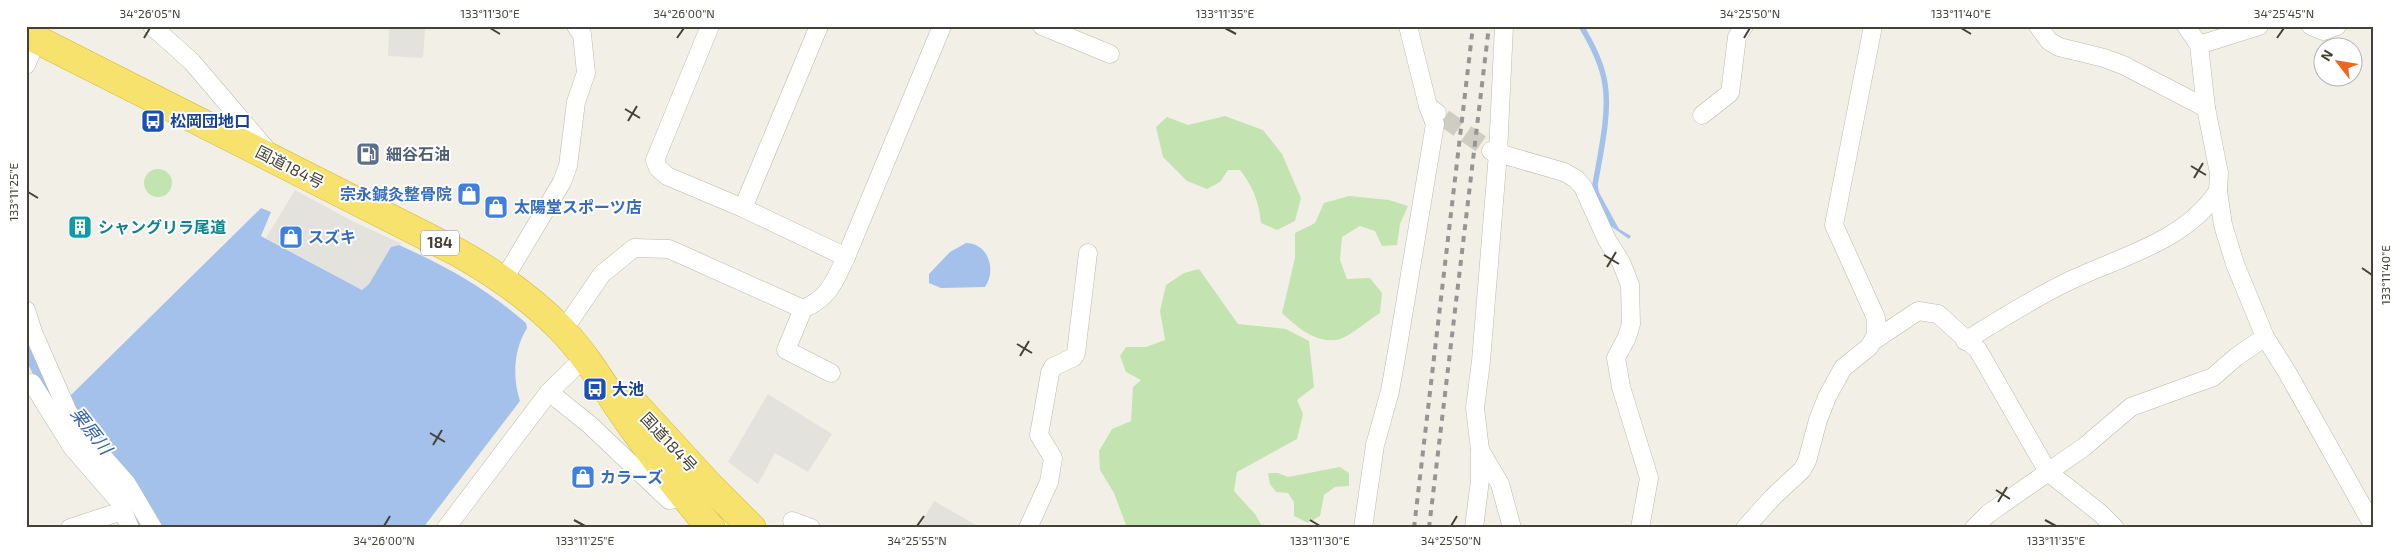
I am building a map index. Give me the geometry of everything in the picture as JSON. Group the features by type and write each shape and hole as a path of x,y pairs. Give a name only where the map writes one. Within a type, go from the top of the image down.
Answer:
{"highway":[{"name":"国道184号","path":"31,37 459,253 504,279 531,300 563,331 585,357 626,419 684,498 711,528"},
{"name":"国道184号","path":"585,357 616,384 752,528"}],"street":[{"path":"152,26 192,62 274,159"},
{"path":"504,279 562,182 568,166 570,134 576,102 586,73 582,34 576,26"},
{"path":"710,26 655,160 658,168 667,176 743,208 846,257"},
{"path":"743,208 819,26"},
{"path":"831,373 786,350 803,309 818,303 829,293 846,257 942,26"},
{"path":"1042,26 1110,54"},
{"path":"1363,528 1375,445 1396,355 1434,124 1408,26"},
{"path":"1474,528 1480,480 1480,450 1475,408 1481,361 1504,26"},
{"path":"1702,115 1730,93 1737,37 1744,26"},
{"path":"1873,26 1834,225 1876,318 1873,341"},
{"path":"2038,26 2049,41 2059,47 2118,63 2206,108"},
{"path":"2186,26 2209,38 2259,26"},
{"path":"2311,26 2323,31 2337,26"},
{"path":"26,65 31,37"},
{"path":"2209,38 2206,108 2217,156 2218,191 2223,225 2228,240 2265,337 2287,372 2374,527"},
{"path":"1428,106 1444,118"},
{"path":"1495,152 1555,170 1576,179 1583,186 1606,240 1621,262 1627,276 1632,301 1631,324 1627,337 1616,358 1621,387 1649,478 1640,528"},
{"path":"1966,341 2009,313 2068,282 2152,245 2198,216 2208,207 2218,191"},
{"path":"563,331 602,274 634,248 669,249 803,309"},
{"path":"1028,528 1049,482 1053,458 1039,435 1050,373 1053,367 1076,354 1088,253"},
{"path":"26,310 38,379 72,447 110,490 130,528"},
{"path":"1745,528 1773,496 1802,470 1807,461 1821,412 1844,368 1873,341 1910,315 1924,311 1938,314 1984,359 2048,472 2100,513 2115,528"},
{"path":"1974,528 1988,514 2084,447 2131,407 2213,377 2236,357 2265,337"},
{"path":"446,528 549,392 585,357"},
{"path":"38,379 68,412 83,434 127,484 153,528"},
{"path":"549,392 590,425 669,500 684,498"},
{"path":"1480,450 1500,484 1512,528"},
{"path":"70,528 122,511"},
{"path":"792,521 811,528"}],"green space":[{"path":"1225,116 1263,130 1282,154 1301,198 1295,221 1277,230 1261,223 1255,195 1240,170 1228,170 1220,182 1207,189 1187,181 1163,157 1156,127 1167,117 1188,125"},
{"path":"158,169 168,173 172,183 168,193 158,197 148,193 144,183 148,173"},
{"path":"1349,196 1389,200 1408,206 1400,224 1397,245 1382,246 1375,231 1360,226 1342,237 1340,260 1347,279 1370,278 1382,293 1380,313 1344,338 1323,339 1308,334 1282,313 1295,258 1295,233 1315,223 1324,203"},
{"path":"1199,269 1238,324 1286,329 1309,341 1314,387 1297,400 1303,414 1297,439 1237,472 1234,491 1255,514 1263,528 1127,528 1114,493 1100,470 1099,451 1112,429 1131,421 1133,387 1141,380 1126,372 1120,356 1126,347 1146,347 1165,340 1160,311 1166,285 1184,273"},
{"path":"1340,467 1349,473 1349,486 1335,487 1324,495 1320,516 1308,523 1294,516 1294,502 1288,493 1276,492 1270,484 1268,473 1278,473 1288,477"}],"shaded area":[{"path":"389,26 425,28 423,58 388,56"},
{"path":"295,190 352,221 402,244 391,247 369,284 362,290 266,238"},
{"path":"768,394 832,434 808,472 775,453 758,484 728,462"},
{"path":"934,501 978,526 918,528"}],"water":[{"path":"1595,185 1619,229 1631,236 1629,239 1605,222 1592,190"},
{"name":"栗原川","path":"261,208 271,212 261,236 362,290 369,284 391,247 399,245 466,279 496,299 526,323 527,328 517,354 515,373 520,401 423,528 157,528 96,444 69,397"},
{"path":"966,243 974,244 985,252 990,266 990,273 985,287 941,288 929,283 929,274 950,252"},
{"path":"26,339 50,389 147,528 134,528 36,380 26,360"}],"waterway":[{"path":"1581,26 1599,61 1605,84 1605,121 1595,185 1596,191"}],"tunnel":[{"path":"1444,118 1491,151"}],"railway":[{"path":"1414,528 1473,26"},
{"path":"1429,528 1489,26"}],"place":[{"name":"松岡団地口","path":"153,121"},
{"name":"細谷石油","path":"368,154"},
{"name":"宗永鍼灸整骨院","path":"469,194"},
{"name":"太陽堂スポーツ店","path":"496,207"},
{"name":"シャングリラ尾道","path":"80,227"},
{"name":"スズキ","path":"291,237"},
{"name":"大池","path":"595,389"},
{"name":"カラーズ","path":"583,477"}]}
